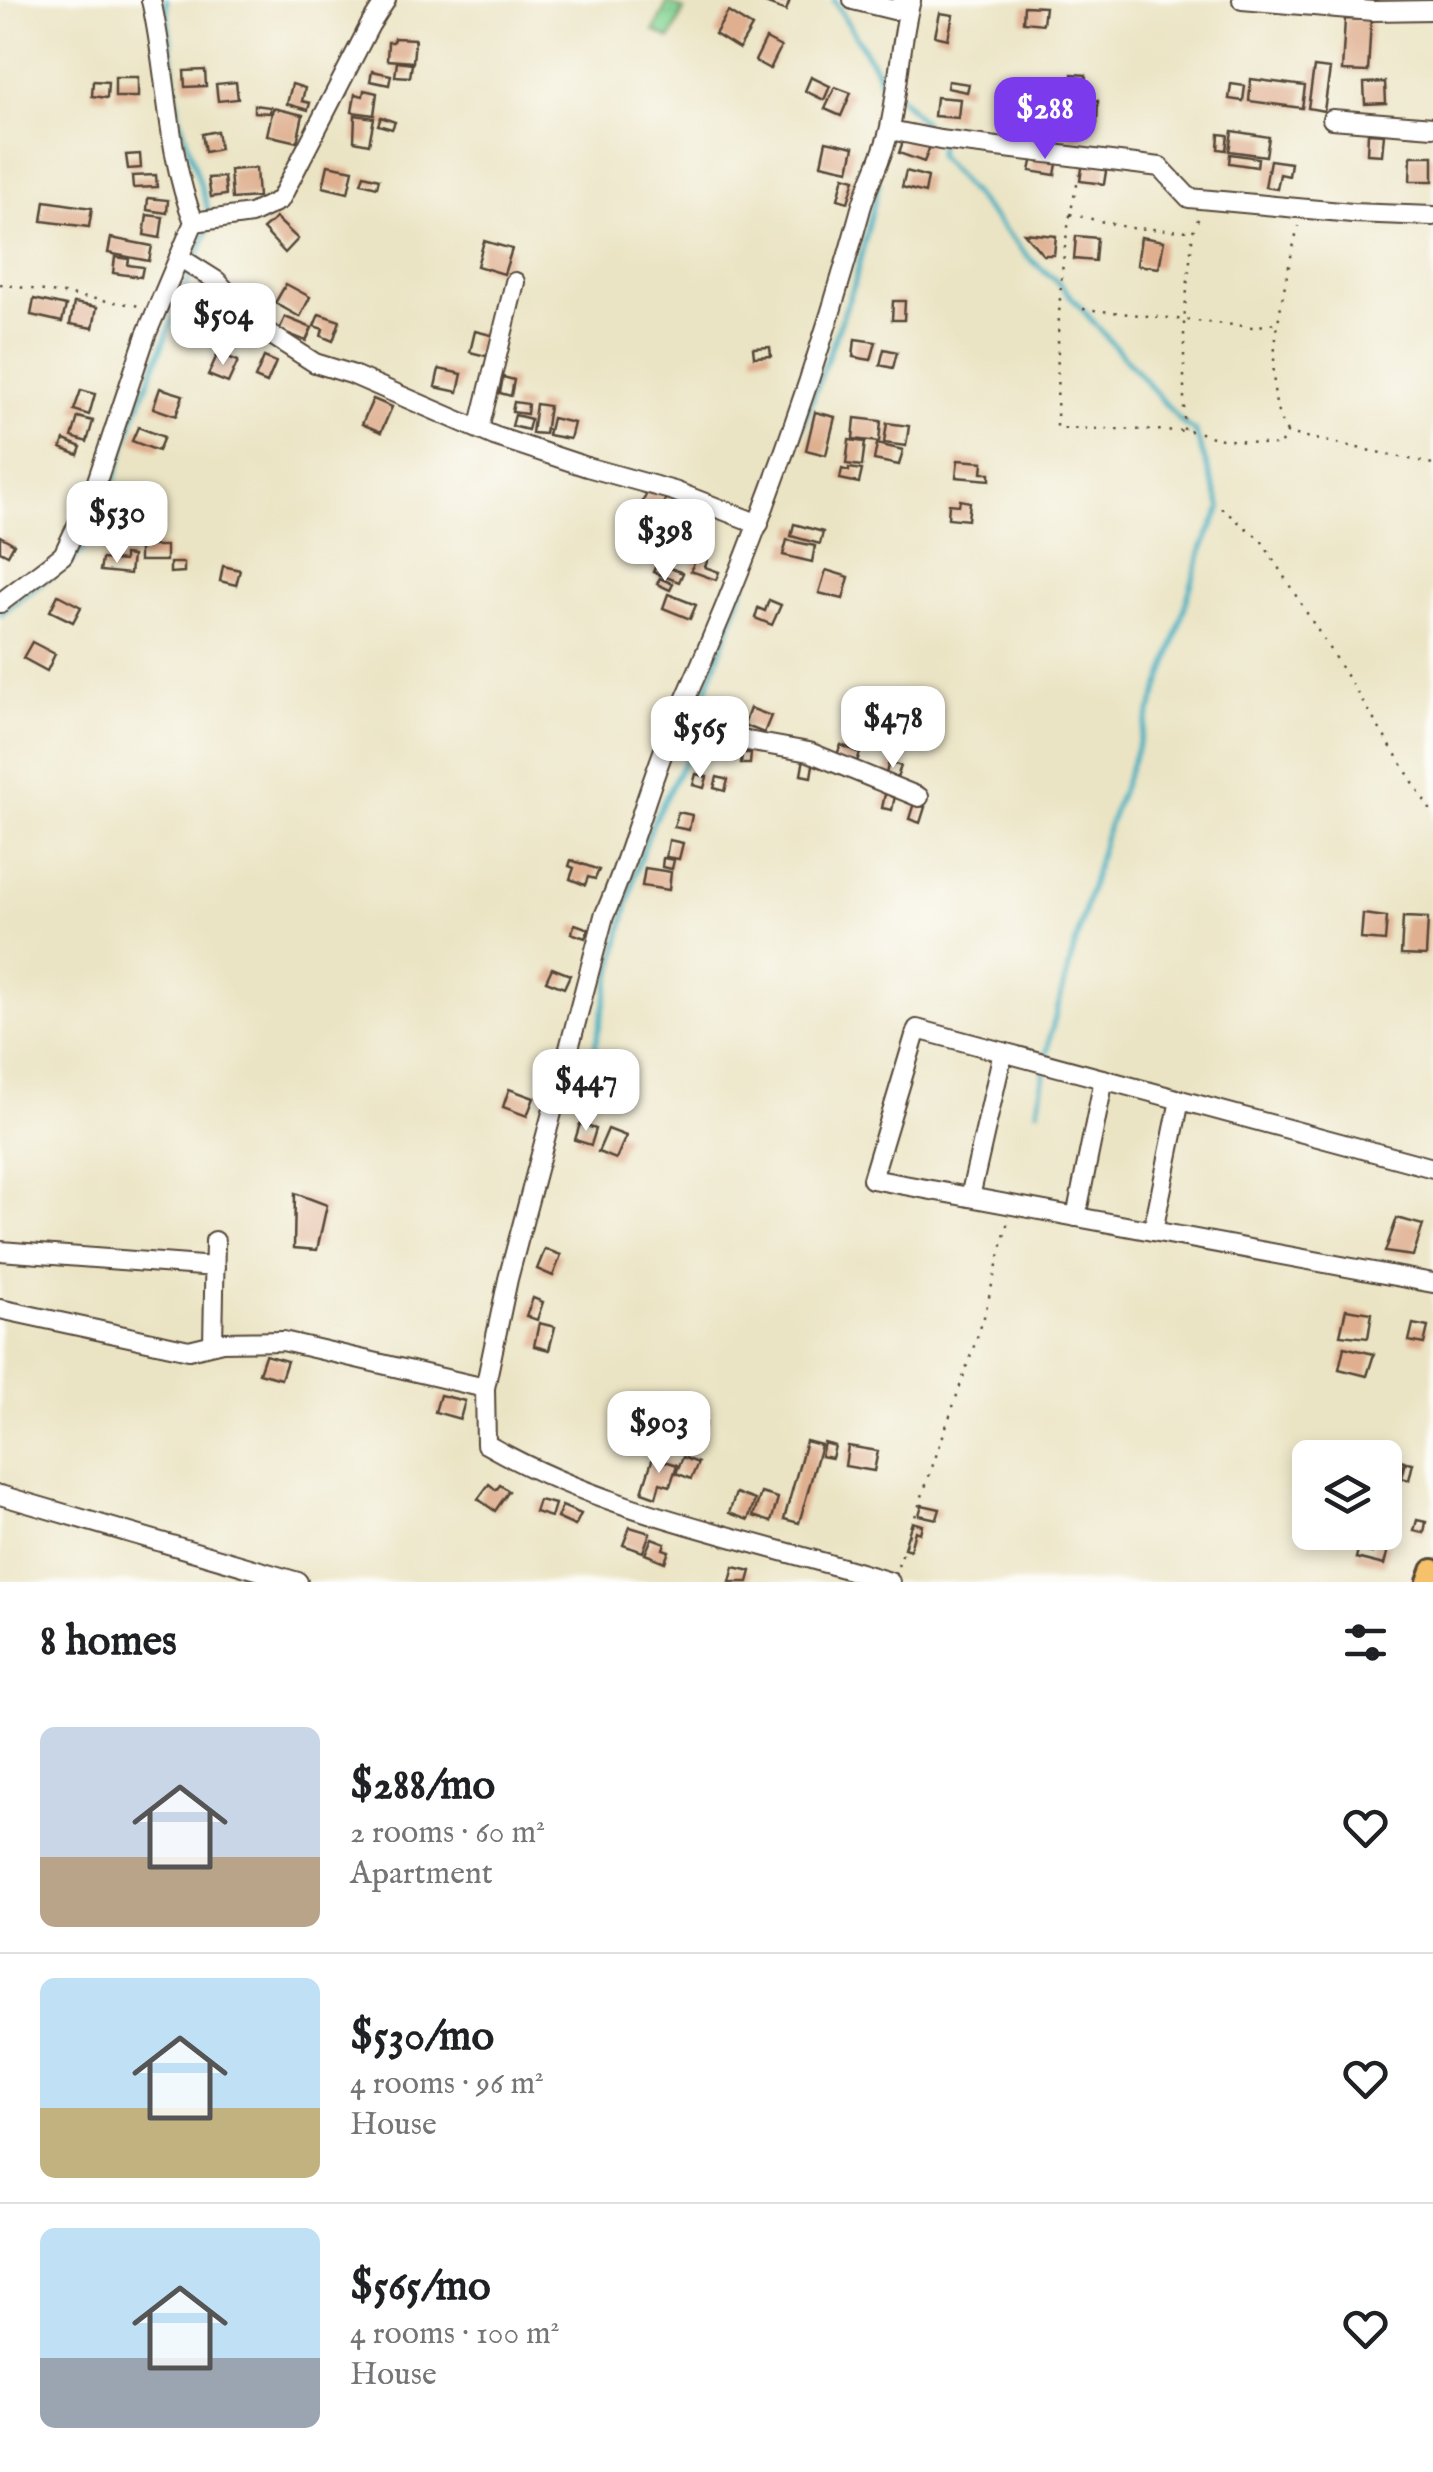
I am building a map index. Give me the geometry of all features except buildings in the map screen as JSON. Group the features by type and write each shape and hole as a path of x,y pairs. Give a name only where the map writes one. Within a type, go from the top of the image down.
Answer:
{"main road":[{"path":"1429,1582 1433,1571"}],"street":[{"path":"0,603 63,556 94,490 156,308 194,222 182,191 151,0"},
{"path":"194,222 252,214 280,200 386,0"},
{"path":"853,0 888,10 900,9 911,0"},
{"path":"890,1582 609,1501 526,1467 486,1444 485,1388 508,1280 604,916 626,868 676,720 759,524 826,333 866,191 890,130 911,0"},
{"path":"1242,0 1372,11 1433,10"},
{"path":"888,10 904,28"},
{"path":"1332,120 1433,128"},
{"path":"890,130 940,140 1160,166 1189,198 1433,216"},
{"path":"178,256 216,281 256,325 307,359 548,455 674,491 759,524"},
{"path":"480,430 515,282"},
{"path":"676,720 720,736 809,752 919,797"},
{"path":"1433,1168 917,1029 872,1179 1433,1284"},
{"path":"970,1197 1002,1052"},
{"path":"1076,1217 1104,1080"},
{"path":"1153,1231 1180,1100"},
{"path":"213,1344 215,1241"},
{"path":"0,1251 214,1266"},
{"path":"0,1309 189,1350 213,1344 283,1341 485,1388"},
{"path":"0,1496 298,1582"}],"path":[{"path":"1085,156 1068,214 1059,290 1057,428 1184,432 1279,446 1288,434"},
{"path":"1184,432 1184,319 1193,231 1206,200"},
{"path":"1301,209 1276,323 1275,416 1288,434 1433,464"},
{"path":"1068,214 1148,231 1193,231"},
{"path":"0,284 156,308"},
{"path":"1083,309 1253,327 1276,323"},
{"path":"1221,508 1260,540 1433,814"},
{"path":"898,1564 984,1317 1012,1205"}],"green space":[{"path":"668,2 684,10 670,39 654,31"}],"waterway":[{"path":"166,0 178,112 210,216"},
{"path":"834,0 875,68 889,103"},
{"path":"875,68 893,88"},
{"path":"900,97 933,133"},
{"path":"939,146 938,155 1030,259 1060,284 1183,424 1195,431 1221,508 1202,549 1167,666 1105,836 1050,1036 1038,1110"},
{"path":"798,439 854,285 879,183"},
{"path":"0,614 75,559 100,526 134,418 209,227"},
{"path":"695,721 765,529"},
{"path":"591,1063 635,873 653,822 686,758 692,731"}]}
